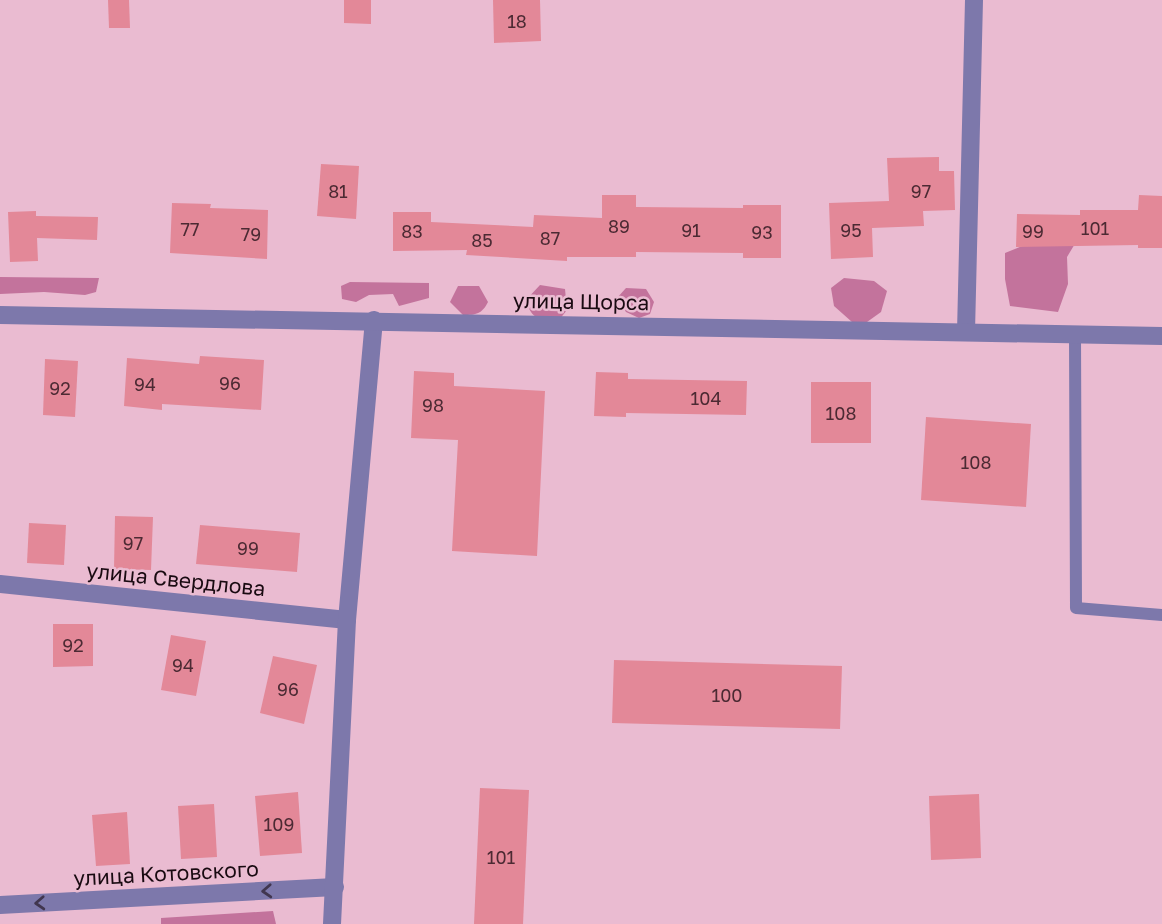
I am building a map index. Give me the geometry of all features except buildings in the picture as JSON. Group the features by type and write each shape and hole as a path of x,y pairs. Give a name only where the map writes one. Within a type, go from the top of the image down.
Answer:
{"street":[{"path":"966,332 974,0"},
{"name":"улица Щорса","path":"0,315 1162,336"},
{"path":"332,924 347,620 374,320"},
{"name":"улица Свердлова","path":"0,584 347,620"},
{"name":"улица Котовского","path":"0,905 335,887"}],"lane":[{"path":"1075,334 1076,608 1162,615"}],"shaded area":[{"path":"1047,236 1076,242 1067,257 1068,284 1058,312 1010,306 1005,279 1005,253"},
{"path":"0,277 99,278 96,292 85,295 44,292 0,294"},
{"path":"844,278 874,281 887,291 881,312 867,322 852,322 834,306 831,288"},
{"path":"350,282 429,283 429,298 399,306 393,294 369,295 356,302 342,299 341,286"},
{"path":"540,285 565,289 567,310 559,320 537,318 531,312 526,300"},
{"path":"458,286 479,286 488,302 481,311 463,315 450,302"},
{"path":"626,288 646,289 654,302 650,314 639,318 626,312 617,298"},
{"path":"273,911 276,924 161,924 161,918"}]}
